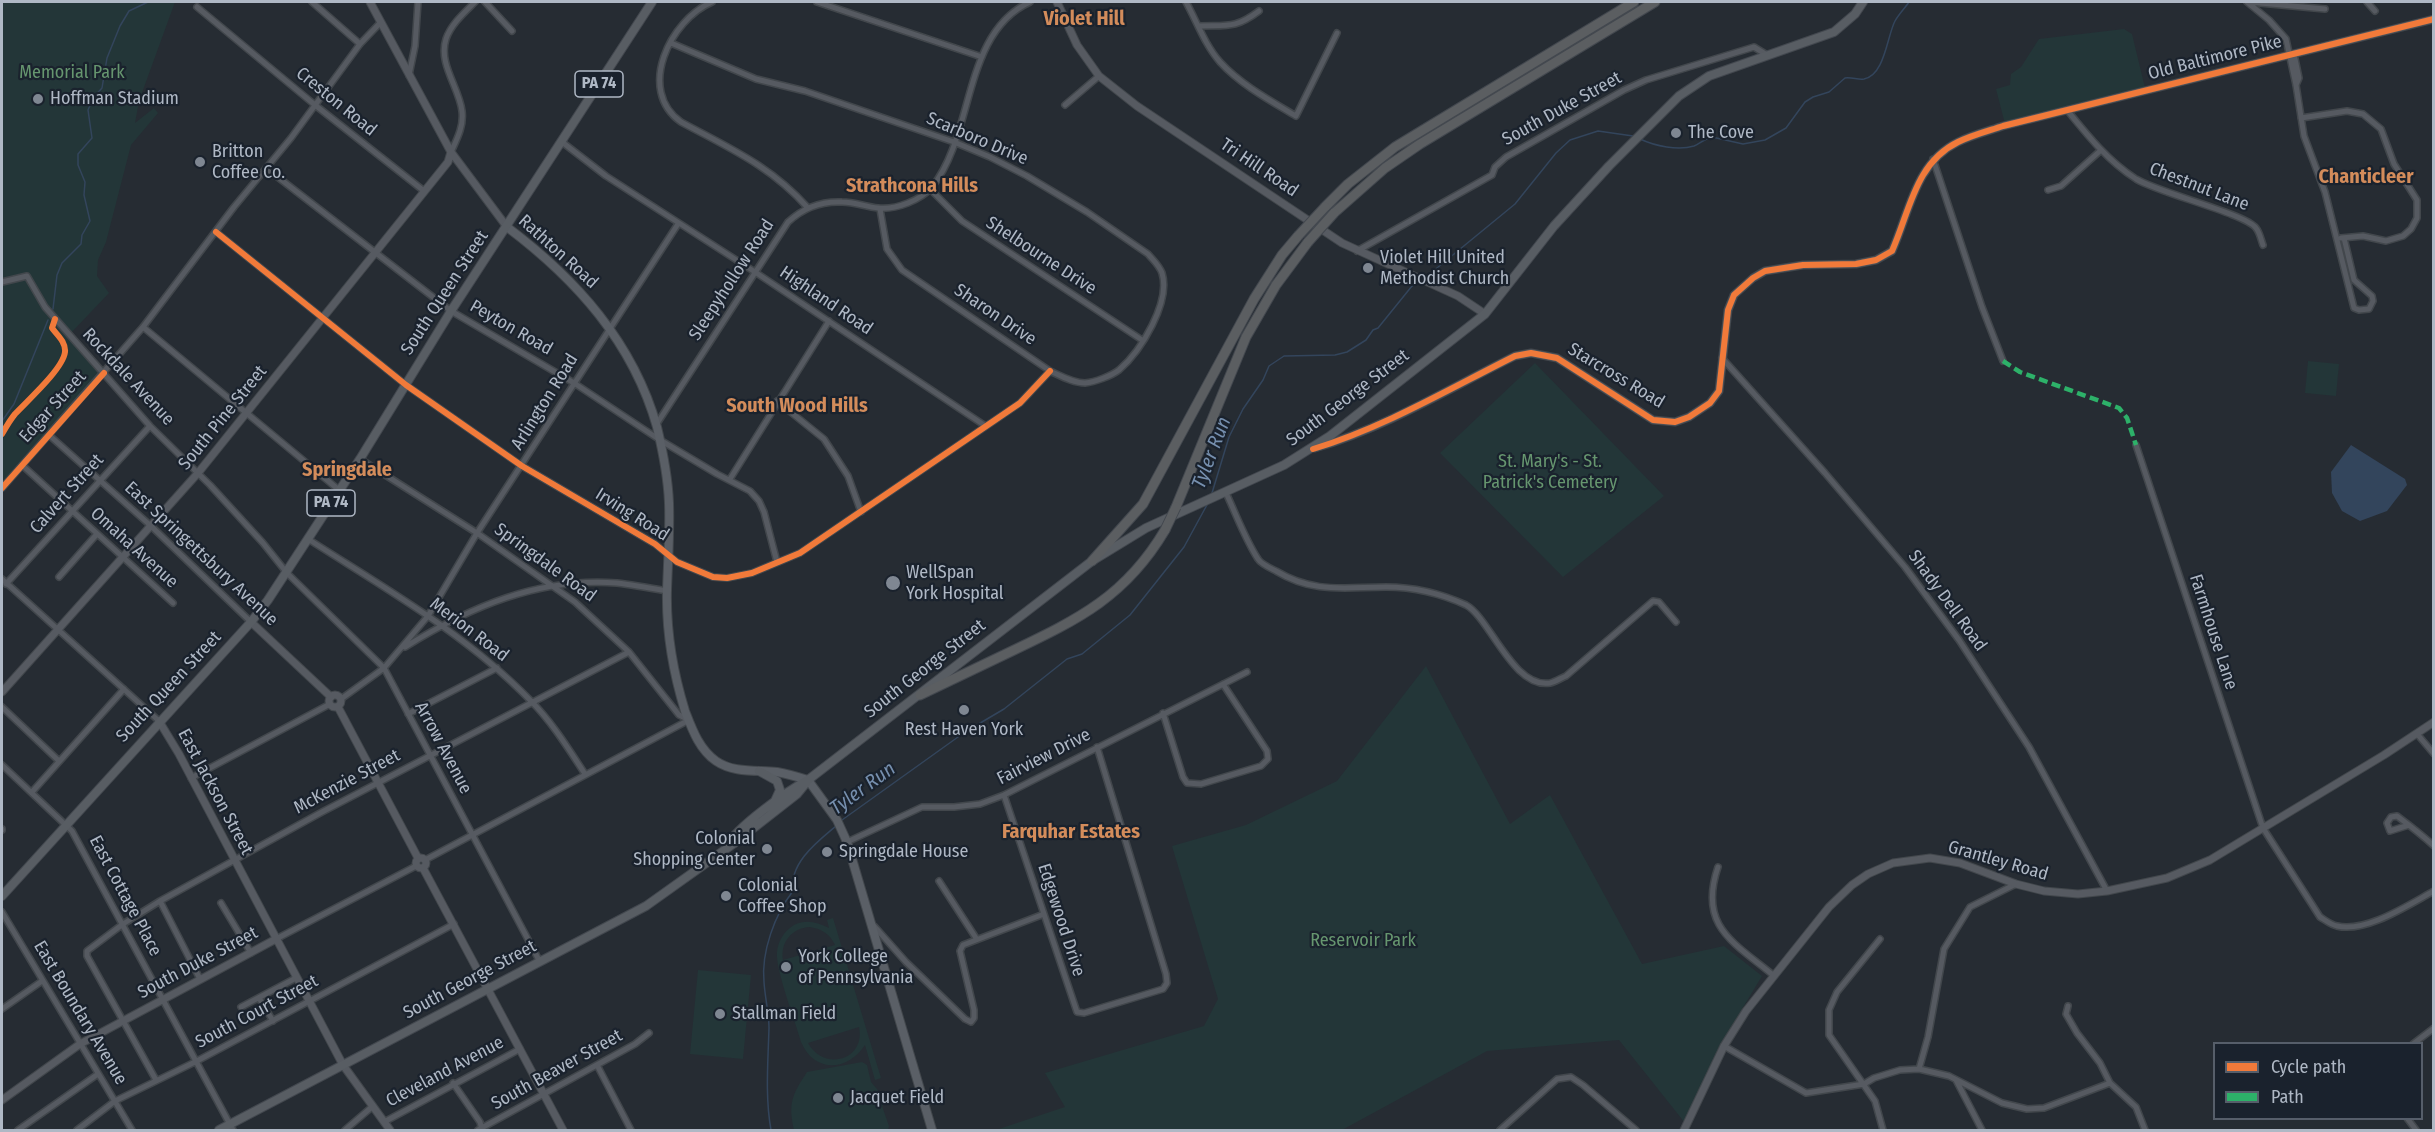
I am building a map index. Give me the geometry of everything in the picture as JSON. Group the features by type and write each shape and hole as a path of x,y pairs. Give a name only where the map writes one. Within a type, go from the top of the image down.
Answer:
{"highway":[{"path":"1092,561 1122,530 1147,497 1254,299 1282,255 1325,207 1395,147 1634,2"},
{"path":"920,695 1052,632 1094,608 1114,593 1141,566 1165,530 1176,507 1246,337 1276,285 1308,242 1334,213 1377,175 1420,144 1655,2"}],"main road":[{"name":"South Queen Street","path":"2,893 251,622 287,573 451,311 652,2"},
{"name":"South George Street","path":"727,846 742,828 920,695 1092,561 1146,528 1226,493 1313,449 1485,314 1554,226 1632,142 1679,96 1700,81 1834,32 1855,14 1863,2"},
{"name":"Rathton Road","path":"507,227 558,267 591,302 627,355 644,389 660,440 669,500 667,591 671,652 688,720 695,736 714,759 735,769 791,775 808,780"},
{"path":"759,771 773,778 779,786 779,795 775,803"},
{"name":"South George Street","path":"219,1131 231,1128 343,1065 646,906 674,888 797,794 808,780"},
{"path":"808,780 839,824 847,842 932,1131"}],"street":[{"path":"312,2 360,44"},
{"name":"Rathton Road","path":"369,2 451,152 507,227"},
{"path":"409,76 415,46 418,2"},
{"path":"451,152 461,129 462,112 447,66 444,52 446,39 451,29 475,2"},
{"path":"485,2 512,31"},
{"path":"712,2 686,20 671,43 664,58 659,84 662,102 671,115 769,170 790,187 808,208"},
{"path":"817,2 982,57"},
{"name":"Sleepyhollow Road","path":"656,425 788,222 808,208 844,201 880,209 912,201 930,189 946,168 982,57 993,33 1020,6 1030,2"},
{"name":"Tri Hill Road","path":"1057,2 1077,45 1099,76 1137,106 1357,252 1458,296 1485,314"},
{"path":"1186,2 1208,45 1221,63 1256,92 1296,116 1337,33"},
{"path":"2248,2 2325,9"},
{"path":"2248,2 2286,39 2291,55 2304,136 2325,192 2354,308 2369,309 2373,301 2372,296 2354,280 2344,238"},
{"path":"2367,2 2375,11"},
{"name":"Creston Road","path":"197,7 315,105 424,191"},
{"path":"1199,26 1233,26 1259,11"},
{"name":"Old Baltimore Pike","path":"2002,126 2433,19"},
{"name":"Edgar Street","path":"2,488 143,327 360,44 380,23"},
{"name":"Scarboro Drive","path":"671,43 756,79 805,91 954,142 1027,176 1087,212 1152,258 1162,274 1163,295 1155,320 1131,356"},
{"name":"South Duke Street","path":"1357,252 1492,175 1495,167 1506,157 1624,90 1646,80 1754,47 1767,55"},
{"path":"1065,105 1099,76"},
{"name":"Chestnut Lane","path":"2067,111 2100,151 2137,179 2170,195 2231,214 2251,224 2256,228 2263,245"},
{"path":"2301,118 2347,111 2363,114 2381,129 2394,164 2417,200 2417,218 2403,236 2386,241 2363,236 2337,238"},
{"name":"Starcross Road","path":"1313,449 1335,442 1397,414 1515,356 1531,353 1557,358 1653,420 1675,422 1689,417 1710,403 1719,391 1728,310 1734,295 1765,271 1803,265 1856,264 1876,260 1892,251 1919,182 1934,159 1959,142 2002,126"},
{"name":"Highland Road","path":"562,142 606,176 984,425"},
{"path":"2048,190 2061,186 2100,151"},
{"name":"South Pine Street","path":"2,692 198,473 448,162 451,152"},
{"path":"1934,159 1982,307 2003,361"},
{"name":"Peyton Road","path":"266,168 451,311 574,383 660,440 717,474 750,490 759,501 777,562"},
{"name":"Shelbourne Drive","path":"930,189 962,221 1142,340"},
{"name":"Sharon Drive","path":"880,209 887,249 902,270 1050,371 1073,381 1085,383 1118,371 1131,356"},
{"name":"Arlington Road","path":"341,699 384,668 428,616 477,533 678,224"},
{"name":"Irving Road","path":"216,232 406,385 522,466 656,544 677,562 702,574 720,578 752,573 800,553 984,425 1020,403 1036,389 1050,371"},
{"name":"Rockdale Avenue","path":"2,282 27,276 45,307 150,426 259,538 287,573"},
{"path":"730,479 829,321"},
{"path":"143,327 339,490"},
{"name":"Shady Dell Road","path":"1722,358 1812,458 1905,567 1959,640 2029,747 2107,891"},
{"path":"777,401 824,439 848,476 861,512"},
{"name":"Calvert Street","path":"4,581 150,426"},
{"name":"East Springettsbury Avenue","path":"49,435 151,526 333,703 563,1131"},
{"name":"Farmhouse Lane","path":"2136,445 2263,828 2320,917 2335,926 2355,927 2377,920 2433,891"},
{"name":"Springdale Road","path":"360,459 477,533 602,624 629,652 679,715 688,720"},
{"name":"Omaha Avenue","path":"22,465 173,603"},
{"path":"1226,493 1258,561 1284,576 1314,587 1349,589 1388,587 1424,591 1468,606 1509,660 1527,676 1540,682 1549,683 1566,676 1653,601 1659,602 1676,622"},
{"path":"59,577 97,534"},
{"name":"Merion Road","path":"308,539 441,624 497,669 532,702 561,737 585,774"},
{"name":"Arrow Avenue","path":"287,573 384,668 540,962"},
{"name":"East Jackson Street","path":"4,581 159,721 236,861 343,1065 390,1131"},
{"path":"399,651 441,624 487,603 552,586 615,583 667,591"},
{"name":"McKenzie Street","path":"123,1020 87,956 87,951 123,924 264,843 629,652"},
{"path":"408,714 497,669"},
{"name":"Fairview Drive","path":"847,842 922,807 980,804 1004,795 1247,672"},
{"path":"1163,713 1183,777 1187,783 1201,784 1261,766 1268,759 1267,751 1223,684"},
{"path":"32,792 124,689"},
{"path":"191,778 333,703 340,704 341,699"},
{"path":"2,707 59,761"},
{"name":"South Duke Street","path":"2,1100 80,1044 162,998 688,720"},
{"name":"Grantley Road","path":"1684,1131 1724,1046 1746,1011 1841,894 1868,874 1893,863 1920,858 1944,860 1983,871 2016,884 2059,893 2107,891 2157,881 2210,860 2418,735 2433,723"},
{"path":"2418,735 2433,754"},
{"name":"Edgewood Drive","path":"1004,795 1073,1006 1077,1012 1084,1013 1163,989 1167,983 1167,974 1096,747"},
{"name":"East Cottage Place","path":"2,765 67,824 123,924 231,1128"},
{"path":"2409,825 2433,846"},
{"path":"1718,867 1713,882 1711,908 1718,926 1731,940 1773,975"},
{"path":"939,881 976,938"},
{"path":"1919,1070 1928,1037 1944,949 1970,907 2016,884"},
{"path":"160,901 200,979"},
{"path":"221,903 250,953"},
{"name":"East Boundary Avenue","path":"2,912 132,1131"},
{"path":"869,921 906,962 970,1022 974,1018 974,1010 960,951 963,945 976,938 1044,914"},
{"name":"South Court Street","path":"77,1131 115,1101 195,1062 453,924"},
{"path":"1880,939 1837,992 1829,1010 1830,1035 1875,1101 1883,1131"},
{"path":"241,1007 296,978"},
{"path":"2,1009 42,981"},
{"path":"259,998 273,1021"},
{"path":"2068,1006 2066,1014 2100,1063 2110,1083 2136,1107 2145,1131"},
{"path":"123,1020 156,1080"},
{"path":"2416,1042 2433,1028"},
{"name":"South Beaver Street","path":"480,1130 635,1044 649,1033"},
{"path":"1724,1046 1806,1093 1864,1084 1874,1078 1900,1070 1919,1070 1955,1079 2002,1103 2026,1109 2044,1108 2110,1083"},
{"name":"Cleveland Avenue","path":"384,1122 520,1049"},
{"path":"597,1065 631,1131"},
{"path":"18,1131 98,1074"},
{"path":"1500,1131 1557,1079 1571,1077 1583,1084 1633,1130"},
{"path":"1955,1079 1982,1131"},
{"path":"453,1083 480,1122 480,1130"},
{"name":"Cleveland Avenue","path":"345,1131 373,1107"}],"green space":[{"name":"Memorial Park","path":"2,2 175,2 139,101 135,123 154,108 158,113 131,145 106,242 98,260 97,276 109,293 69,335 104,373 2,488"},
{"path":"2124,29 2132,34 2145,88 2005,124 1996,89 2010,85 2011,74 2021,67 2039,39"},
{"path":"2308,361 2339,364 2336,396 2305,393"},
{"name":"St. Mary's - St. Patrick's Cemetery","path":"1535,363 1664,496 1563,577 1440,453"},
{"name":"Reservoir Park","path":"1426,666 1510,824 1550,795 1642,964 1724,946 1762,976 1719,1047 1685,1123 1619,1040 1487,1051 1342,1130 996,1130 1065,1107 1045,1073 1204,1026 1218,999 1172,846 1246,825 1337,781"},
{"path":"833,918 881,1078 875,1080 865,1045 858,1054 841,1064 823,1064 815,1060 801,1042 786,996 777,960 780,940 784,933 794,925 812,922 829,928 827,920","holes":["810,927 825,933 835,945 783,960 783,947 789,937 798,930","859,1027 856,1048 842,1058 824,1057 815,1052 808,1043"]},
{"name":"Stallman Field","path":"698,970 751,975 743,1059 690,1054"},
{"name":"Jacquet Field","path":"862,1062 867,1065 871,1082 888,1102 882,1106 889,1126 888,1130 794,1130 791,1113 793,1100 807,1072"}],"water":[{"path":"2351,445 2405,479 2407,485 2387,511 2360,521 2342,511 2332,493 2331,472"}],"waterway":[{"path":"53,309 57,275 62,263 81,244 82,235 90,221 84,195 85,182 78,165 78,154 92,138 88,110 93,98 102,88 107,58 120,26 129,11 148,2"},
{"name":"Tyler Run","path":"1640,139 1659,146 1674,148 1694,146 1712,137 1743,144 1765,140 1786,128 1805,102 1813,97 1829,92 1845,78 1864,79 1871,76 1881,63 1895,21 1909,2"},
{"name":"Tyler Run","path":"1426,277 1515,204 1556,153 1570,140 1598,131 1633,136"},
{"name":"Tyler Run","path":"1212,493 1229,437 1269,366 1284,356 1335,355 1347,352 1366,340 1412,286 1420,281"},
{"path":"2,421 14,404 48,320"},
{"name":"Tyler Run","path":"842,820 965,732 1004,709 1067,659 1082,654 1130,615 1184,547 1208,503"},
{"name":"Tyler Run","path":"771,1130 767,1092 769,1022 764,970 767,946 780,911 793,891 795,871 800,862 813,846 836,826"}],"marked path":[{"path":"2003,361 2020,372 2119,408 2127,418 2136,445"}],"cycle path":[{"path":"1313,449 1390,419 1515,356 1531,353 1557,358 1653,420 1675,422 1689,417 1710,403 1719,391 1728,310 1734,295 1753,278 1765,271 1803,265 1856,264 1876,260 1892,251 1909,204 1923,175 1932,162 1958,142 2003,126 2434,19"},
{"path":"216,232 406,385 522,466 655,544 677,562 713,577 727,578 752,573 800,553 1020,403 1050,371"},
{"path":"2,434 15,414 51,376 63,359 64,345 52,328 55,319"},
{"path":"2,488 104,373"}],"place":[{"name":"Hoffman Stadium","path":"38,99"},
{"name":"The Cove","path":"1676,133"},
{"name":"Britton Coffee Co.","path":"200,162"},
{"name":"Violet Hill United Methodist Church","path":"1368,268"},
{"name":"WellSpan York Hospital","path":"893,583"},
{"name":"Rest Haven York","path":"964,710"},
{"name":"Colonial Shopping Center","path":"767,849"},
{"name":"Springdale House","path":"827,852"},
{"name":"Colonial Coffee Shop","path":"726,896"},
{"name":"York College of Pennsylvania","path":"786,967"},
{"name":"Stallman Field","path":"720,1014"},
{"name":"Jacquet Field","path":"838,1098"}],"district":[{"name":"Violet Hill","path":"1084,19"},
{"name":"Chanticleer","path":"2366,177"},
{"name":"Strathcona Hills","path":"912,186"},
{"name":"South Wood Hills","path":"797,406"},
{"name":"Springdale","path":"347,470"},
{"name":"Farquhar Estates","path":"1071,832"}]}
